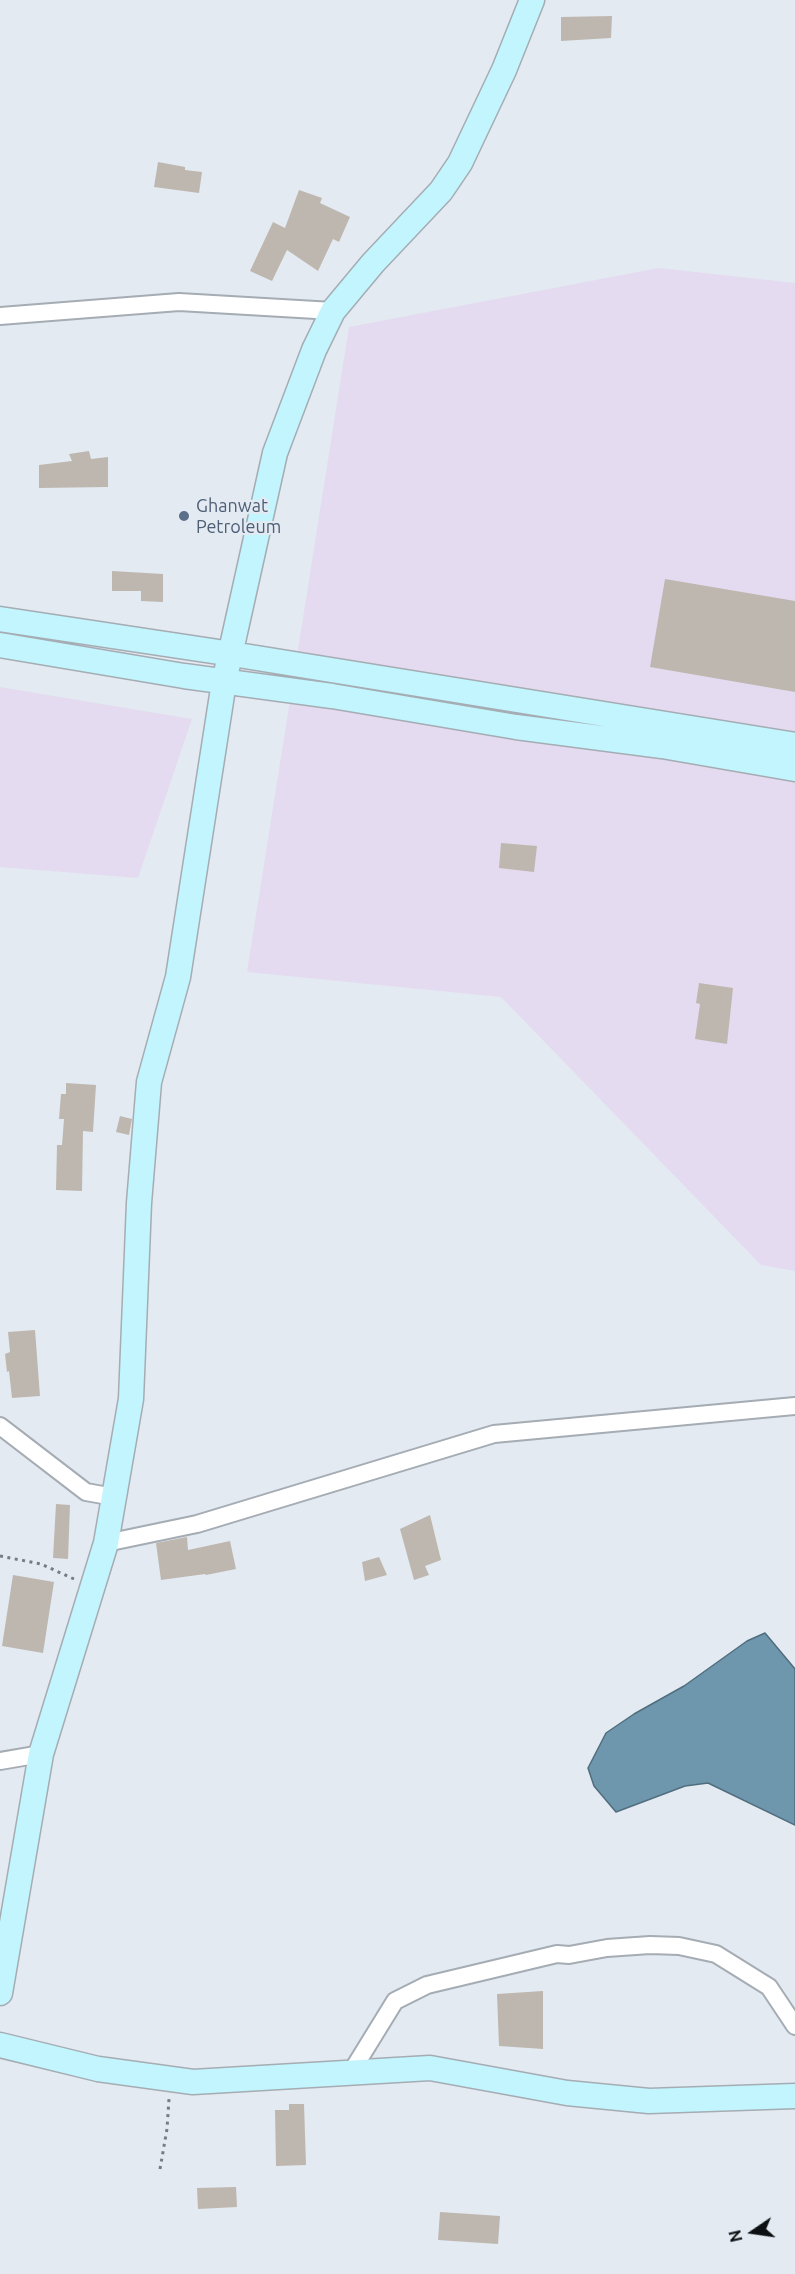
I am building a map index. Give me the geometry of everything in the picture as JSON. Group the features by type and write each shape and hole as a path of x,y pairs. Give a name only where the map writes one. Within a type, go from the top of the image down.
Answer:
{"street":[{"path":"0,1993 41,1754 106,1543 131,1399 139,1203 149,1082 178,977 224,682 275,453 314,350 333,311 441,191 460,163 504,70 532,0"},
{"path":"0,316 179,302 333,311"},
{"path":"0,619 795,745"},
{"path":"0,645 224,682 333,696 516,727 662,746 795,769"},
{"path":"106,1543 197,1524 494,1434 795,1406"},
{"path":"0,1426 86,1492 114,1497"},
{"path":"0,1761 41,1754"},
{"path":"350,2073 395,2001 428,1985 557,1954 569,1955 607,1948 680,1946 716,1954 769,1987 795,2026"},
{"path":"0,2045 98,2069 193,2082 430,2068 567,2093 650,2101 795,2096"}],"path":[{"path":"0,1556 41,1564 70,1578 94,1584"},
{"path":"160,2169 167,2129 168,2079"}],"shaded area":[{"path":"659,268 795,283 795,1271 761,1265 501,997 247,972 349,327"},
{"path":"0,687 192,719 138,878 0,867"}],"water":[{"path":"765,1633 795,1669 795,1825 708,1783 685,1786 616,1812 594,1786 588,1768 606,1733 634,1714 684,1686 747,1641"}],"building":[{"path":"612,16 611,38 561,41 561,17"},
{"path":"158,162 185,167 185,170 202,172 199,193 154,187"},
{"path":"299,190 322,198 320,203 350,217 339,242 333,239 318,271 287,250 272,281 250,271 273,222 285,228"},
{"path":"89,451 91,459 108,457 108,487 39,488 39,465 72,461 69,454"},
{"path":"112,571 163,574 163,602 141,601 141,591 112,591"},
{"path":"665,579 795,601 795,692 650,667"},
{"path":"501,843 537,846 534,872 499,868"},
{"path":"699,983 733,988 727,1044 695,1039 700,1004 696,1003"},
{"path":"66,1083 96,1085 93,1132 83,1131 82,1191 56,1190 57,1145 62,1145 64,1119 59,1119 61,1094 66,1094"},
{"path":"120,1116 132,1119 129,1135 116,1132"},
{"path":"35,1330 40,1396 12,1398 5,1354 10,1352 8,1332"},
{"path":"56,1504 70,1505 68,1559 53,1558"},
{"path":"430,1515 441,1560 425,1566 429,1575 414,1580 400,1529"},
{"path":"187,1537 188,1550 230,1541 236,1569 161,1580 156,1543"},
{"path":"379,1557 387,1575 365,1581 362,1562"},
{"path":"13,1575 54,1582 43,1653 2,1646"},
{"path":"543,1991 543,2049 499,2046 497,1994"},
{"path":"289,2104 304,2104 306,2165 276,2166 275,2110 289,2110"},
{"path":"236,2187 237,2207 198,2209 197,2188"},
{"path":"440,2212 500,2216 498,2244 438,2240"}],"place":[{"name":"Ghanwat Petroleum","path":"184,516"}]}
